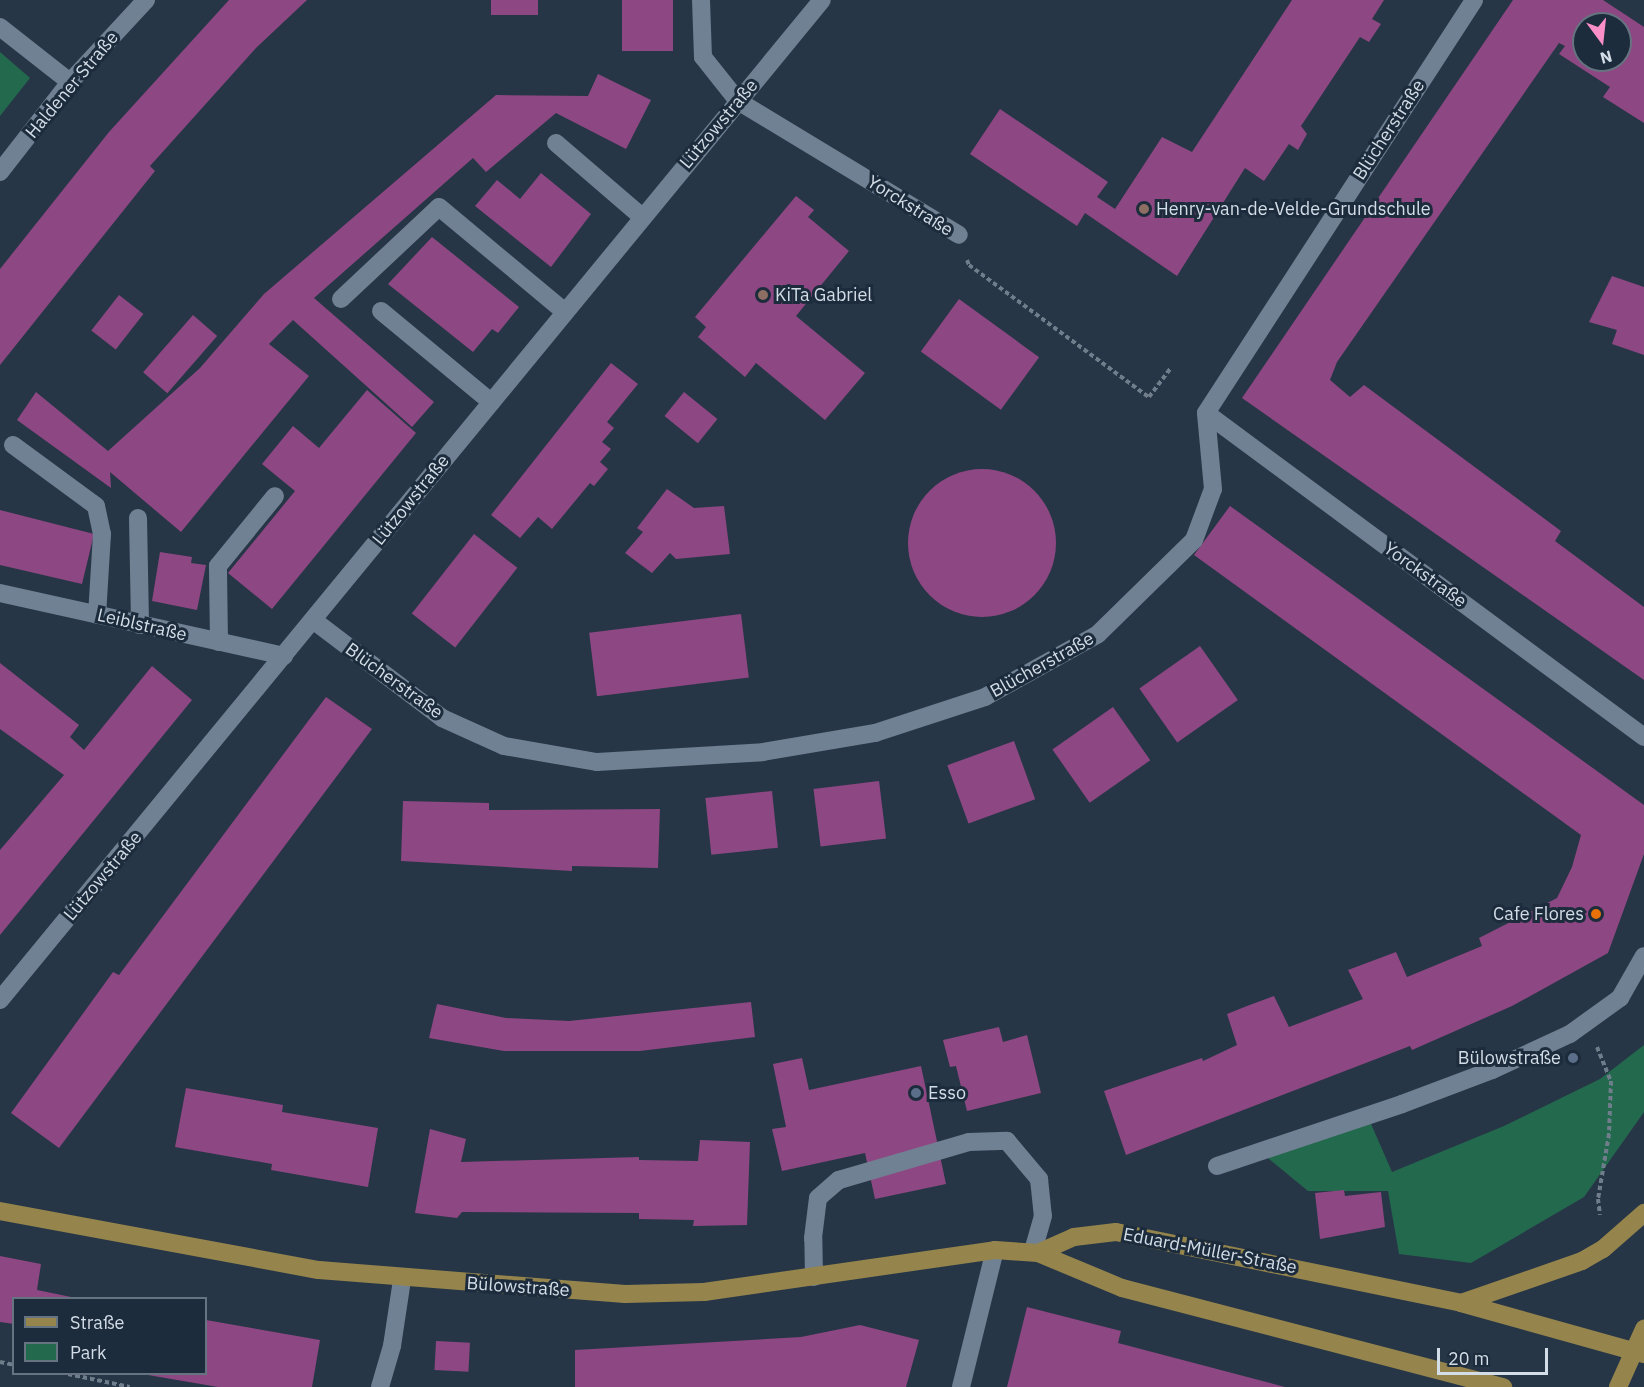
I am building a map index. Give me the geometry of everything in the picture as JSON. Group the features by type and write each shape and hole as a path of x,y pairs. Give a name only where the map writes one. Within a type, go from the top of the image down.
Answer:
{"main road":[{"name":"Bülowstraße","path":"0,1211 319,1270 402,1280 625,1294 704,1292 995,1250 1036,1253"},
{"path":"1461,1303 1582,1261 1603,1249 1644,1213"},
{"name":"Eduard-Müller-Straße","path":"1036,1253 1074,1237 1116,1232 1461,1303 1638,1353"},
{"path":"1036,1253 1122,1288 1503,1387"},
{"path":"1618,1387 1638,1353 1644,1329"}],"street":[{"name":"Haldener Straße","path":"0,172 70,82 146,0"},
{"path":"700,0 703,57 738,101"},
{"name":"Lützowstraße","path":"0,1000 822,0"},
{"name":"Blücherstraße","path":"313,620 442,718 504,746 597,762 763,752 875,733 985,697 1107,626 1194,540 1213,489 1206,413 1474,0"},
{"path":"0,27 70,82"},
{"name":"Yorckstraße","path":"738,101 959,235"},
{"path":"556,143 642,217"},
{"path":"341,299 439,207 565,312"},
{"path":"381,311 491,402"},
{"name":"Yorckstraße","path":"1206,413 1644,737"},
{"path":"14,445 96,506 102,534 97,615"},
{"path":"219,642 218,566 275,496"},
{"path":"138,518 140,625"},
{"name":"Leiblstraße","path":"0,593 284,656"},
{"path":"1217,1166 1263,1154 1482,1074 1584,1024 1620,998 1644,956"},
{"path":"814,1277 813,1238 819,1198 839,1180 969,1142 1006,1140 1039,1179 1043,1216 1036,1253"},
{"path":"961,1387 995,1250"},
{"path":"380,1387 392,1346 402,1280"}],"path":[{"name":"Yorckstraße","path":"959,235 969,265 1149,397 1170,369"},
{"path":"1584,1024 1608,1068 1611,1081 1609,1134 1598,1199 1600,1216"},
{"path":"73,1375 130,1387"}],"green space":[{"path":"0,52 30,78 0,116"},
{"path":"1644,1045 1644,1112 1584,1197 1471,1263 1399,1254 1388,1191 1308,1191 1263,1154 1368,1117 1392,1172 1504,1126 1600,1079"}],"building":[{"path":"229,0 307,0 256,48 150,166 155,171 0,365 0,269 109,132"},
{"path":"491,0 538,0 538,15 491,15"},
{"path":"622,0 673,0 673,51 622,51"},
{"path":"1292,0 1384,0 1372,19 1381,24 1369,42 1360,37 1301,126 1307,134 1298,150 1289,144 1264,181 1245,168 1177,276 1085,213 1077,226 970,154 1000,109 1108,182 1097,197 1115,209 1162,137 1192,152"},
{"path":"1513,0 1603,0 1621,12 1572,12 1572,62 1559,54 1565,46 1559,43 1337,362 1330,380 1350,397 1364,385 1561,531 1555,541 1644,607 1644,680 1242,398"},
{"path":"1632,19 1644,27 1644,123 1603,97 1610,87 1587,72 1632,72"},
{"path":"598,74 651,100 626,149 556,113 486,172 473,158 314,298 434,402 412,427 293,320 269,344 309,376 181,532 110,472 111,488 17,420 36,392 108,451 200,368 264,294 496,95 588,96"},
{"path":"541,173 591,214 551,267 475,206 497,180 520,199"},
{"name":"KiTa Gabriel","path":"796,196 814,210 808,217 849,251 796,316 865,373 825,420 756,363 745,377 698,337 706,327 695,317"},
{"path":"432,237 519,307 498,333 492,329 473,352 388,284"},
{"path":"1612,276 1644,287 1644,355 1612,344 1617,330 1589,322"},
{"path":"119,295 143,314 116,350 91,330"},
{"path":"959,299 1039,357 1001,410 921,352"},
{"path":"193,315 217,336 167,393 143,372"},
{"path":"611,363 638,384 607,422 614,428 602,442 611,449 600,462 608,469 594,486 590,483 552,529 538,517 520,538 491,515"},
{"path":"367,390 416,433 272,609 228,573 295,491 262,464 293,426 319,448"},
{"path":"684,392 717,419 698,443 664,416"},
{"path":"982,469 1010,474 1035,490 1051,515 1056,543 1051,571 1035,596 1010,612 982,617 954,612 929,596 913,571 908,543 913,515 929,490 954,474"},
{"path":"667,489 694,508 724,506 730,554 676,559 670,553 652,573 625,553 643,532 637,528"},
{"path":"1230,506 1644,805 1644,854 1608,953 1512,1006 1412,1050 1410,1046 1126,1155 1104,1091 1202,1058 1203,1061 1237,1045 1227,1014 1247,1006 1274,996 1289,1027 1363,999 1348,970 1396,952 1407,977 1482,946 1479,938 1557,898 1572,867 1581,835 1194,555"},
{"path":"0,510 94,534 82,584 0,565"},
{"path":"474,534 517,568 455,647 412,614"},
{"path":"160,552 192,557 191,563 206,565 197,610 152,601"},
{"path":"741,614 749,678 597,696 589,633"},
{"path":"1200,646 1238,700 1177,743 1139,688"},
{"path":"0,663 79,725 70,737 84,750 152,666 192,700 0,935 0,850 64,775 0,729"},
{"path":"326,697 372,729 59,1148 11,1113 113,972 119,975"},
{"path":"1113,707 1150,760 1090,803 1052,749"},
{"path":"1014,741 1035,799 968,824 947,765"},
{"path":"879,781 886,839 821,847 813,789"},
{"path":"772,791 778,848 711,855 705,798"},
{"path":"403,801 489,803 489,810 660,809 658,868 572,866 572,871 401,861"},
{"path":"751,1002 755,1037 640,1051 504,1051 429,1038 437,1004 506,1018 569,1021"},
{"path":"999,1027 1003,1042 1027,1035 1041,1093 967,1111 956,1066 950,1067 943,1040"},
{"path":"802,1058 809,1090 921,1066 946,1184 875,1199 865,1153 782,1171 772,1129 786,1127 773,1064"},
{"path":"186,1088 283,1105 282,1112 378,1128 368,1187 271,1170 272,1164 175,1147"},
{"path":"430,1129 466,1139 461,1162 639,1157 639,1160 698,1161 700,1140 750,1142 747,1225 693,1226 694,1220 639,1219 639,1213 462,1212 457,1218 415,1213"},
{"path":"1344,1190 1345,1196 1381,1192 1385,1227 1320,1239 1315,1193"},
{"path":"0,1256 41,1264 37,1290 71,1297 12,1297 12,1324 0,1322"},
{"path":"1027,1307 1121,1331 1118,1343 1285,1387 1007,1387"},
{"path":"207,1320 320,1340 312,1387 218,1387 148,1375 207,1375"},
{"path":"860,1325 919,1340 906,1387 575,1387 575,1350 801,1337"},
{"path":"436,1341 470,1343 468,1372 434,1370"}],"place":[{"name":"Henry-van-de-Velde-Grundschule","path":"1144,209"},
{"name":"KiTa Gabriel","path":"763,295"},
{"name":"Cafe Flores","path":"1596,914"},
{"name":"Bülowstraße","path":"1573,1058"},
{"name":"Esso","path":"916,1093"}]}
